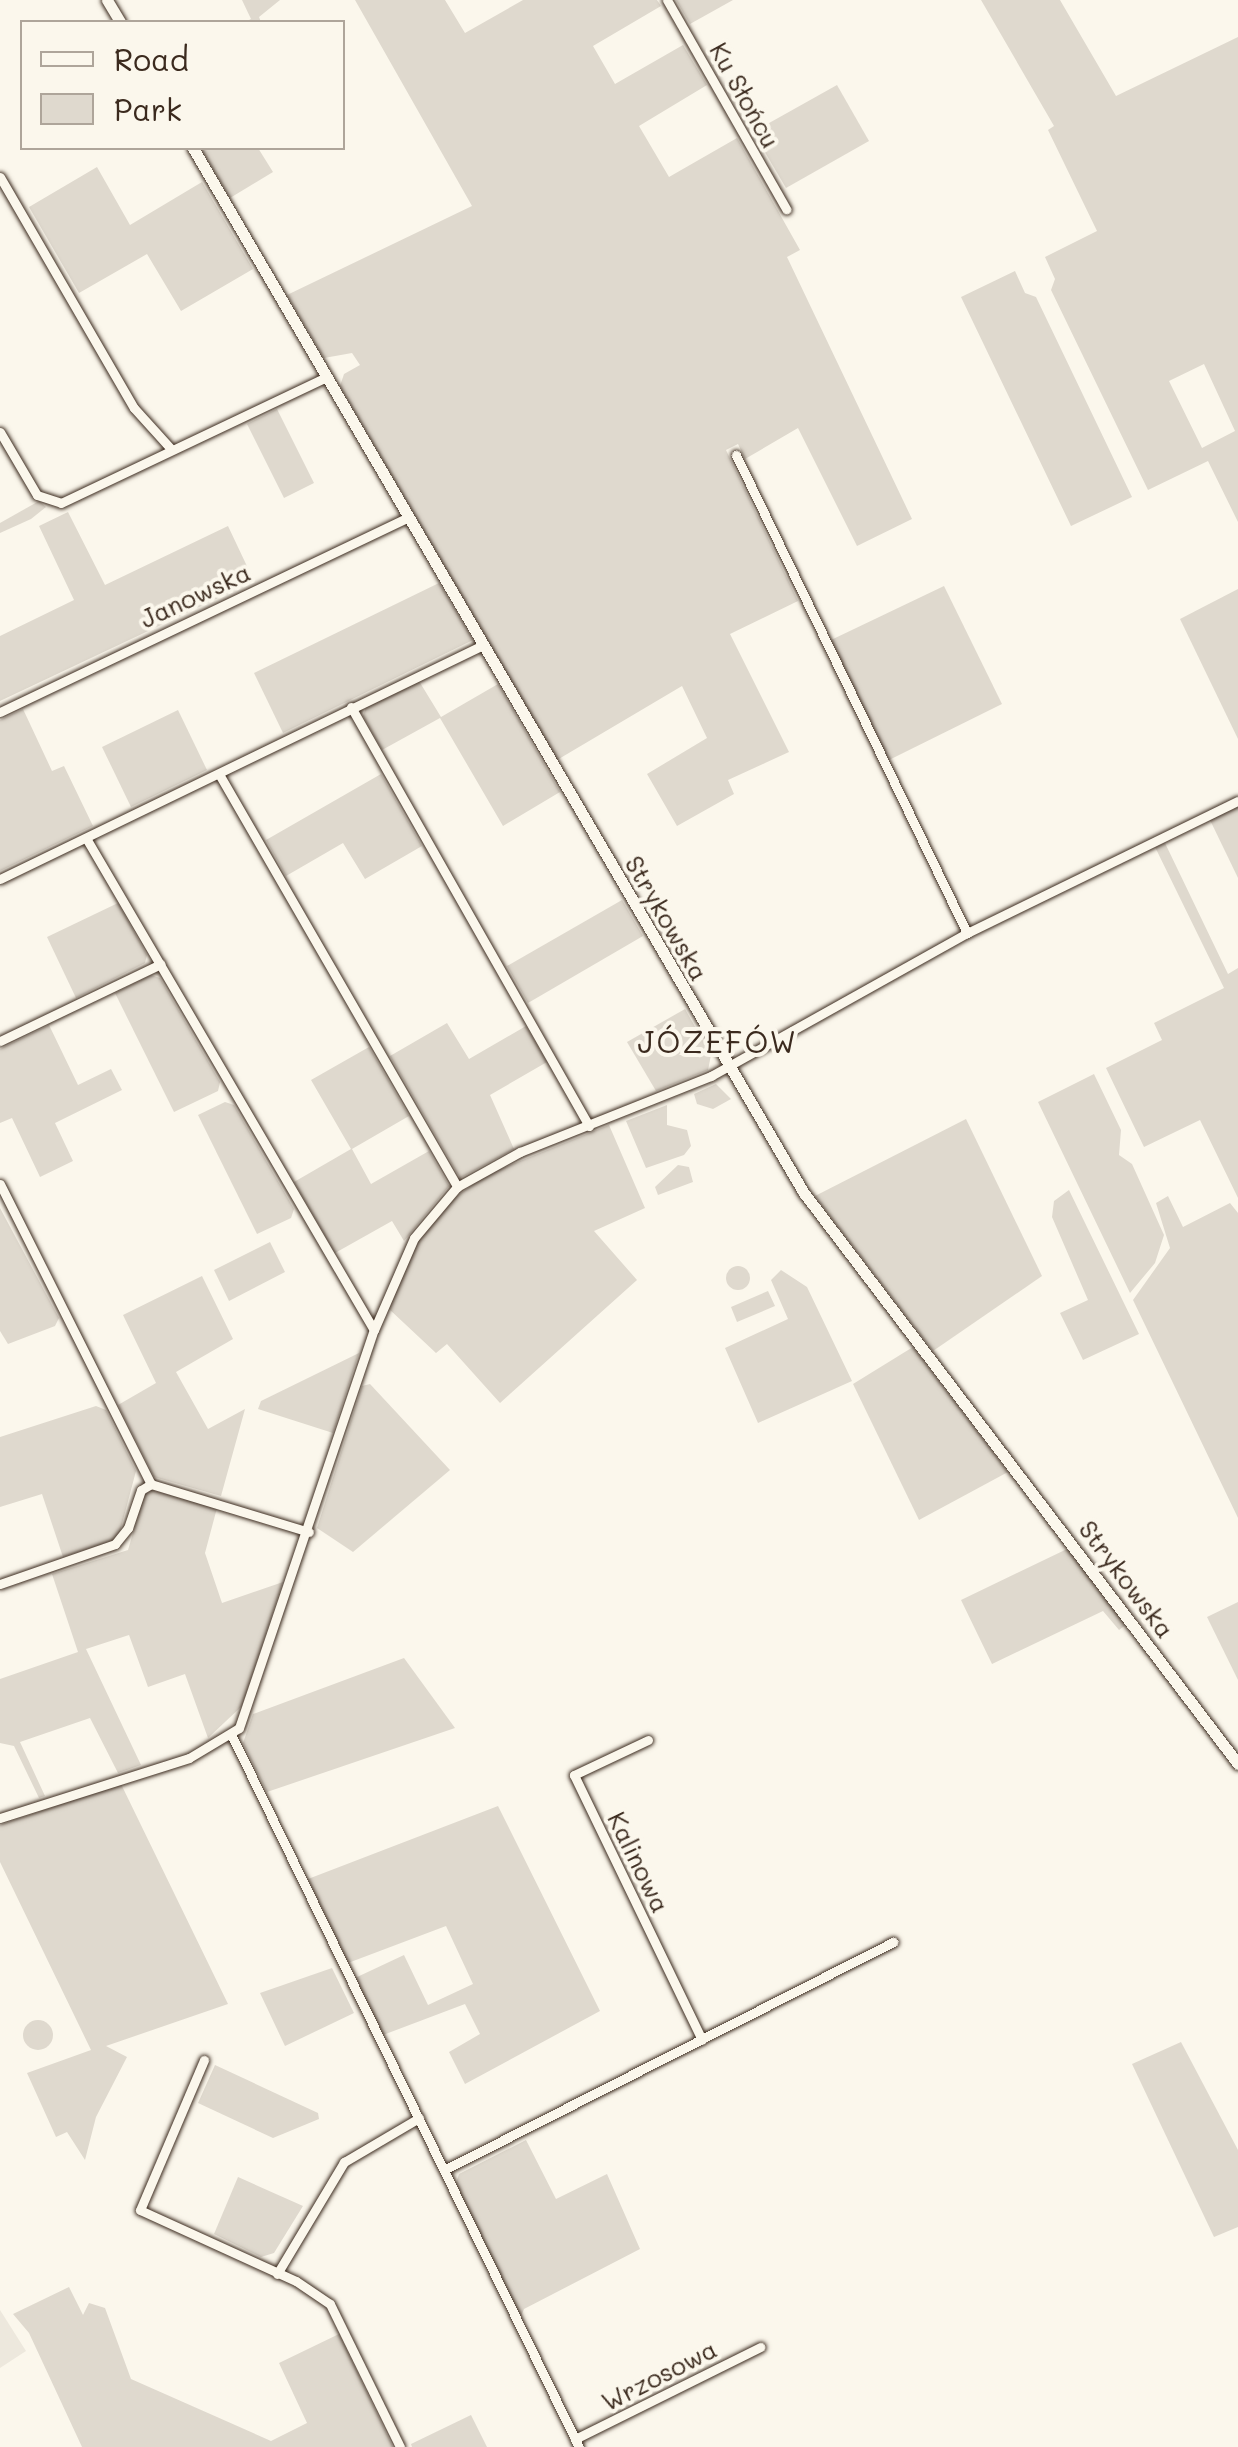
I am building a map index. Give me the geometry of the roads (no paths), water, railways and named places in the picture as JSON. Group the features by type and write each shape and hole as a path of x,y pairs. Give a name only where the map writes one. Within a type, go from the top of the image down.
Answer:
{"street":[{"name":"Ku Słońcu","path":"667,0 786,209"},
{"name":"Strykowska","path":"194,150 804,1193 1238,1764"},
{"path":"0,177 134,408 171,448"},
{"path":"0,432 37,496 53,503 72,500 171,448 326,377"},
{"path":"736,456 967,933"},
{"name":"Janowska","path":"0,712 408,518"},
{"path":"0,879 483,645"},
{"path":"352,707 589,1126"},
{"path":"219,774 457,1187"},
{"path":"0,1818 189,1758 232,1736 252,1699 374,1330 414,1238 457,1187 483,1169 727,1066 967,933 1238,801"},
{"path":"86,838 374,1330"},
{"path":"0,1041 161,964"},
{"path":"0,1184 4,1200 151,1484"},
{"path":"0,1584 114,1544 128,1528 140,1490 151,1484 309,1532"},
{"path":"232,1736 577,2443"},
{"name":"Kalinowa","path":"648,1740 574,1776 702,2040"},
{"path":"444,2170 894,1942"},
{"path":"204,2060 140,2210 277,2274 330,2304 400,2447"},
{"path":"277,2274 344,2162 419,2118"},
{"name":"Wrzosowa","path":"577,2443 760,2347"}],"district":[{"name":"JÓZEFÓW","path":"718,1041"}]}
